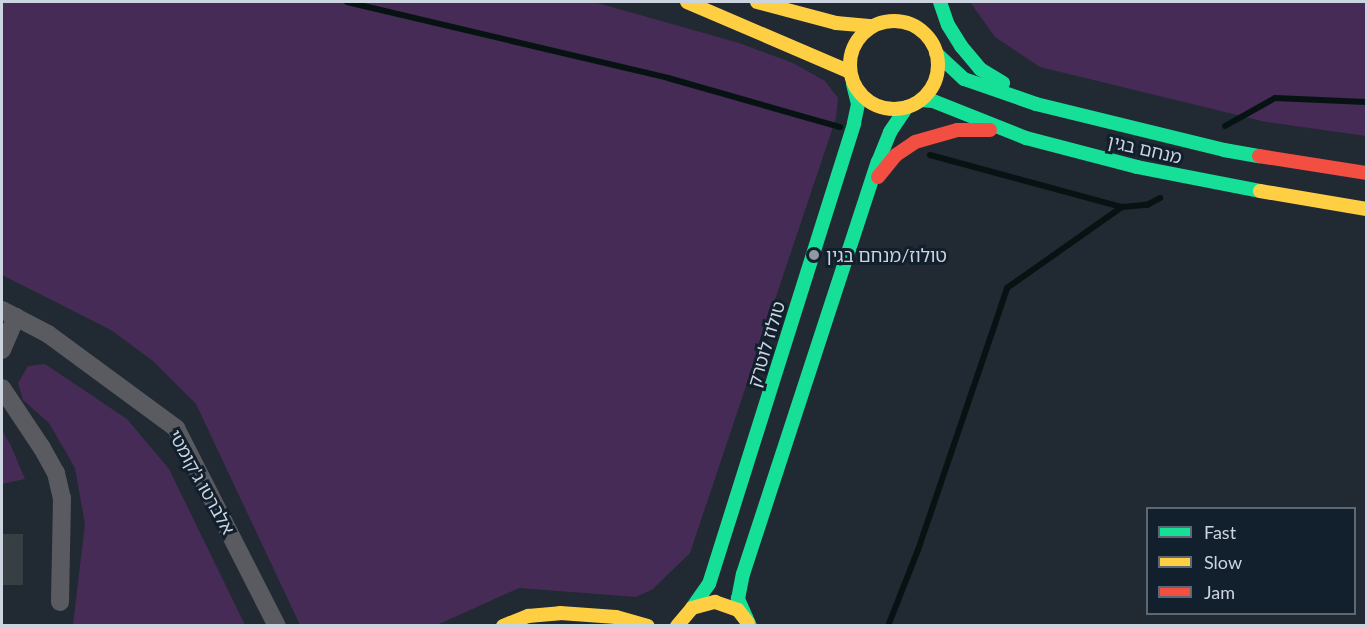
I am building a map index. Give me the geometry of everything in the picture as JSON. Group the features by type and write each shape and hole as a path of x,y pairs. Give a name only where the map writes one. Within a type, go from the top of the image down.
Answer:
{"main road":[{"path":"687,2 852,78 865,99 882,108 907,107 921,100 934,84 938,63 936,53 923,32 903,16 886,21 872,26 853,46 852,78"},
{"path":"757,2 836,23 872,26"},
{"path":"940,2 948,25 980,69 1036,104"},
{"name":"מנחם בגין","path":"936,53 964,79 1036,104 1224,150 1366,173"},
{"name":"טולוז לוטרק","path":"677,626 709,584 851,133 858,104 852,78"},
{"name":"מנחם בגין","path":"921,100 933,101 1026,138 1217,184 1366,209"},
{"path":"750,626 738,599 743,574 870,187 890,132 907,107"},
{"path":"870,187 896,155 915,142 937,135 982,129 1026,138"},
{"path":"692,608 703,604 727,605 738,610 750,626"},
{"path":"503,626 528,616 560,613 616,617 648,626"}],"street":[{"path":"2,350 9,314"},
{"name":"אלברטו ג'קומטי","path":"9,314 48,334 176,428 277,626"},
{"path":"2,388 42,447 56,473 62,498 60,602"}],"shaded area":[{"path":"2,2 594,2 739,43 793,63 825,81 838,98 836,118 690,553 653,589 636,597 519,588 437,625 300,625 196,404 153,361 111,330 2,275"},
{"path":"970,2 1366,2 1366,136 1266,122 1040,67 995,37"},
{"path":"45,364 127,419 169,469 245,625 73,625 85,524 75,468 49,423 23,400 18,383 28,366"},
{"path":"2,430 11,446 25,479 2,484"}],"building":[{"path":"2,534 23,534 23,585 2,585"}],"waterway":[{"path":"347,2 668,78 840,127"},
{"path":"1225,126 1275,98 1366,102"},
{"path":"930,155 1122,207"},
{"path":"888,626 918,550 1007,288 1122,207 1147,205 1160,198"}],"traffic: fast":[{"path":"940,2 948,25 961,46 980,69 1003,83"},
{"path":"936,53 964,79 1036,104 1224,150 1259,156"},
{"path":"692,608 709,584 854,123 858,104 853,84"},
{"path":"921,100 933,101 1026,138 1137,167 1260,191"},
{"path":"750,626 738,599 743,574 878,162 890,132 907,107"}],"traffic: slow":[{"path":"687,2 850,72"},
{"path":"757,2 836,23 872,26"},
{"path":"894,21 919,28 931,40 938,65 931,90 919,102 894,109 869,102 857,90 850,65 857,40 869,28 894,21"},
{"path":"1260,191 1366,209"},
{"path":"677,626 692,608 715,602 738,610 748,623"},
{"path":"503,626 528,616 560,613 616,617 648,626"}],"traffic: jam":[{"path":"878,177 896,155 915,142 957,130 990,130"},
{"path":"1259,156 1366,173"}],"place":[{"name":"טולוז/מנחם בגין","path":"814,255"}]}
